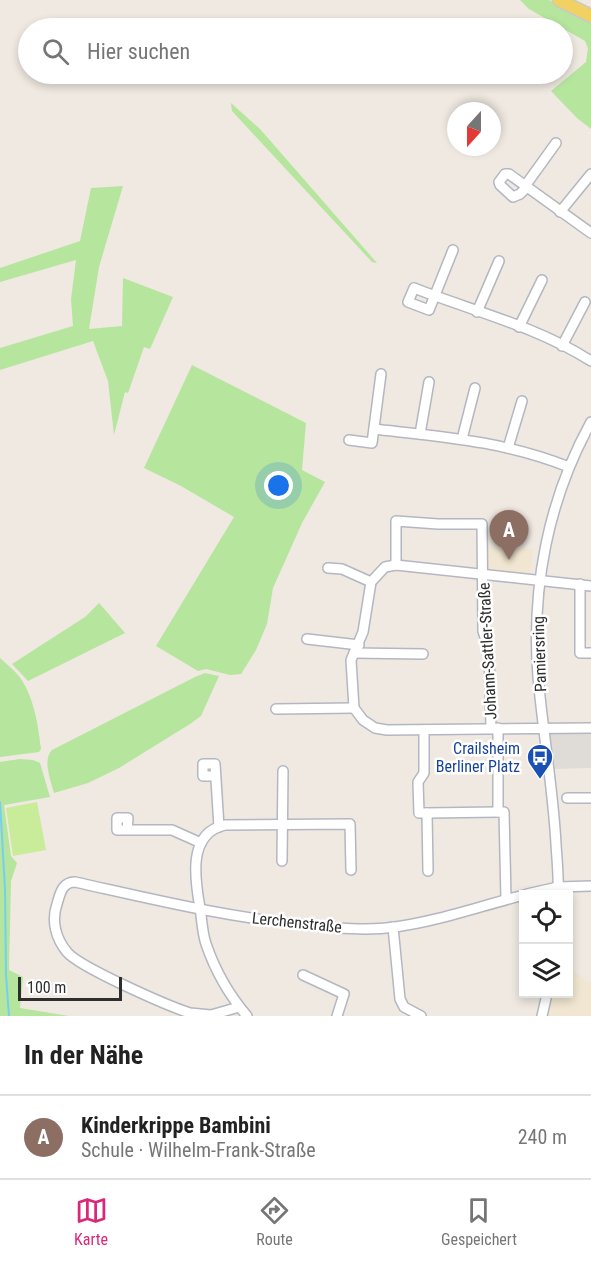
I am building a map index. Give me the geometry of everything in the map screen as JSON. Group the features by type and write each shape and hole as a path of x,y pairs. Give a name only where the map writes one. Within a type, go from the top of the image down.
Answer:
{"main road":[{"path":"558,0 591,16"}],"street":[{"path":"556,142 522,189 591,233"},
{"path":"561,212 591,174"},
{"path":"453,250 432,301 477,312 519,327 591,362"},
{"path":"477,312 499,261"},
{"path":"519,327 542,280"},
{"path":"562,346 585,302"},
{"path":"349,440 372,443 381,374"},
{"path":"420,434 429,382"},
{"path":"462,439 475,388"},
{"path":"508,448 522,402"},
{"name":"Pamiersring","path":"558,890 553,798 538,676 539,580 551,517 569,467 591,422"},
{"path":"375,429 462,439 508,448 537,455 569,467"},
{"name":"Johann-Sattler-Straße","path":"396,565 396,521 482,525 483,631 489,649 498,812 504,812 506,899"},
{"path":"591,586 396,565 385,567 371,582 363,632 351,660 354,708 363,720 375,728 424,730 591,728"},
{"path":"328,568 342,569 371,582"},
{"path":"580,584 580,653 591,652"},
{"path":"580,622 591,623"},
{"path":"307,639 357,649 423,654"},
{"path":"276,709 354,708"},
{"path":"424,730 424,773 418,782 419,813 498,812"},
{"path":"282,861 283,771"},
{"path":"215,776 219,826"},
{"path":"567,798 591,798"},
{"path":"427,813 428,871"},
{"path":"247,1016 222,980 209,951 202,925 195,867 201,843 219,826 350,824 351,870"},
{"path":"127,830 172,830 201,843"},
{"name":"Lerchenstraße","path":"239,1007 211,1015 190,1013 72,957 58,938 54,921 63,886 70,882 201,910 282,923 335,928 393,927 446,918 519,896"},
{"name":"Lerchenstraße","path":"565,890 591,886"},
{"path":"393,927 400,999 404,1007 422,1016"},
{"path":"303,975 344,994 337,1016"},
{"path":"542,1016 546,998"}],"shaded area":[{"path":"486,547 533,549 529,575 486,571"},
{"path":"591,732 591,768 555,769 549,733"},
{"path":"573,972 591,983 591,1016 547,1016 551,998 573,998"}],"green space":[{"path":"520,0 549,0 591,23 591,129 551,91 559,84 573,84 573,73 586,62 588,48 585,41 573,34 573,18 545,18 529,9"},
{"path":"231,103 260,129 377,263 372,262 232,111"},
{"path":"123,186 99,267 89,329 122,326 123,278 173,297 150,349 144,347 128,393 125,392 114,435 108,381 93,341 0,370 0,348 73,326 71,299 76,260 0,282 0,268 80,241 91,188"},
{"path":"192,365 306,423 302,470 325,482 302,523 273,588 267,624 256,650 241,674 230,675 206,669 198,671 156,646 234,517 181,486 144,468"},
{"path":"99,603 125,633 28,681 12,664 85,617"},
{"path":"0,658 18,675 32,701 41,749 39,752 0,757"},
{"path":"205,673 219,676 201,716 119,768 88,783 54,793 47,765 52,750"},
{"path":"20,759 40,763 50,797 4,805 11,856 17,863 11,881 9,970 23,977 20,1008 69,1016 0,1016 0,762"},
{"path":"37,802 46,850 13,856 6,808"}],"waterway":[{"path":"0,802 9,1016"}],"place":[{"name":"Kinderkrippe Bambini","path":"509,560"},
{"name":"Crailsheim Berliner Platz","path":"540,780"}]}
